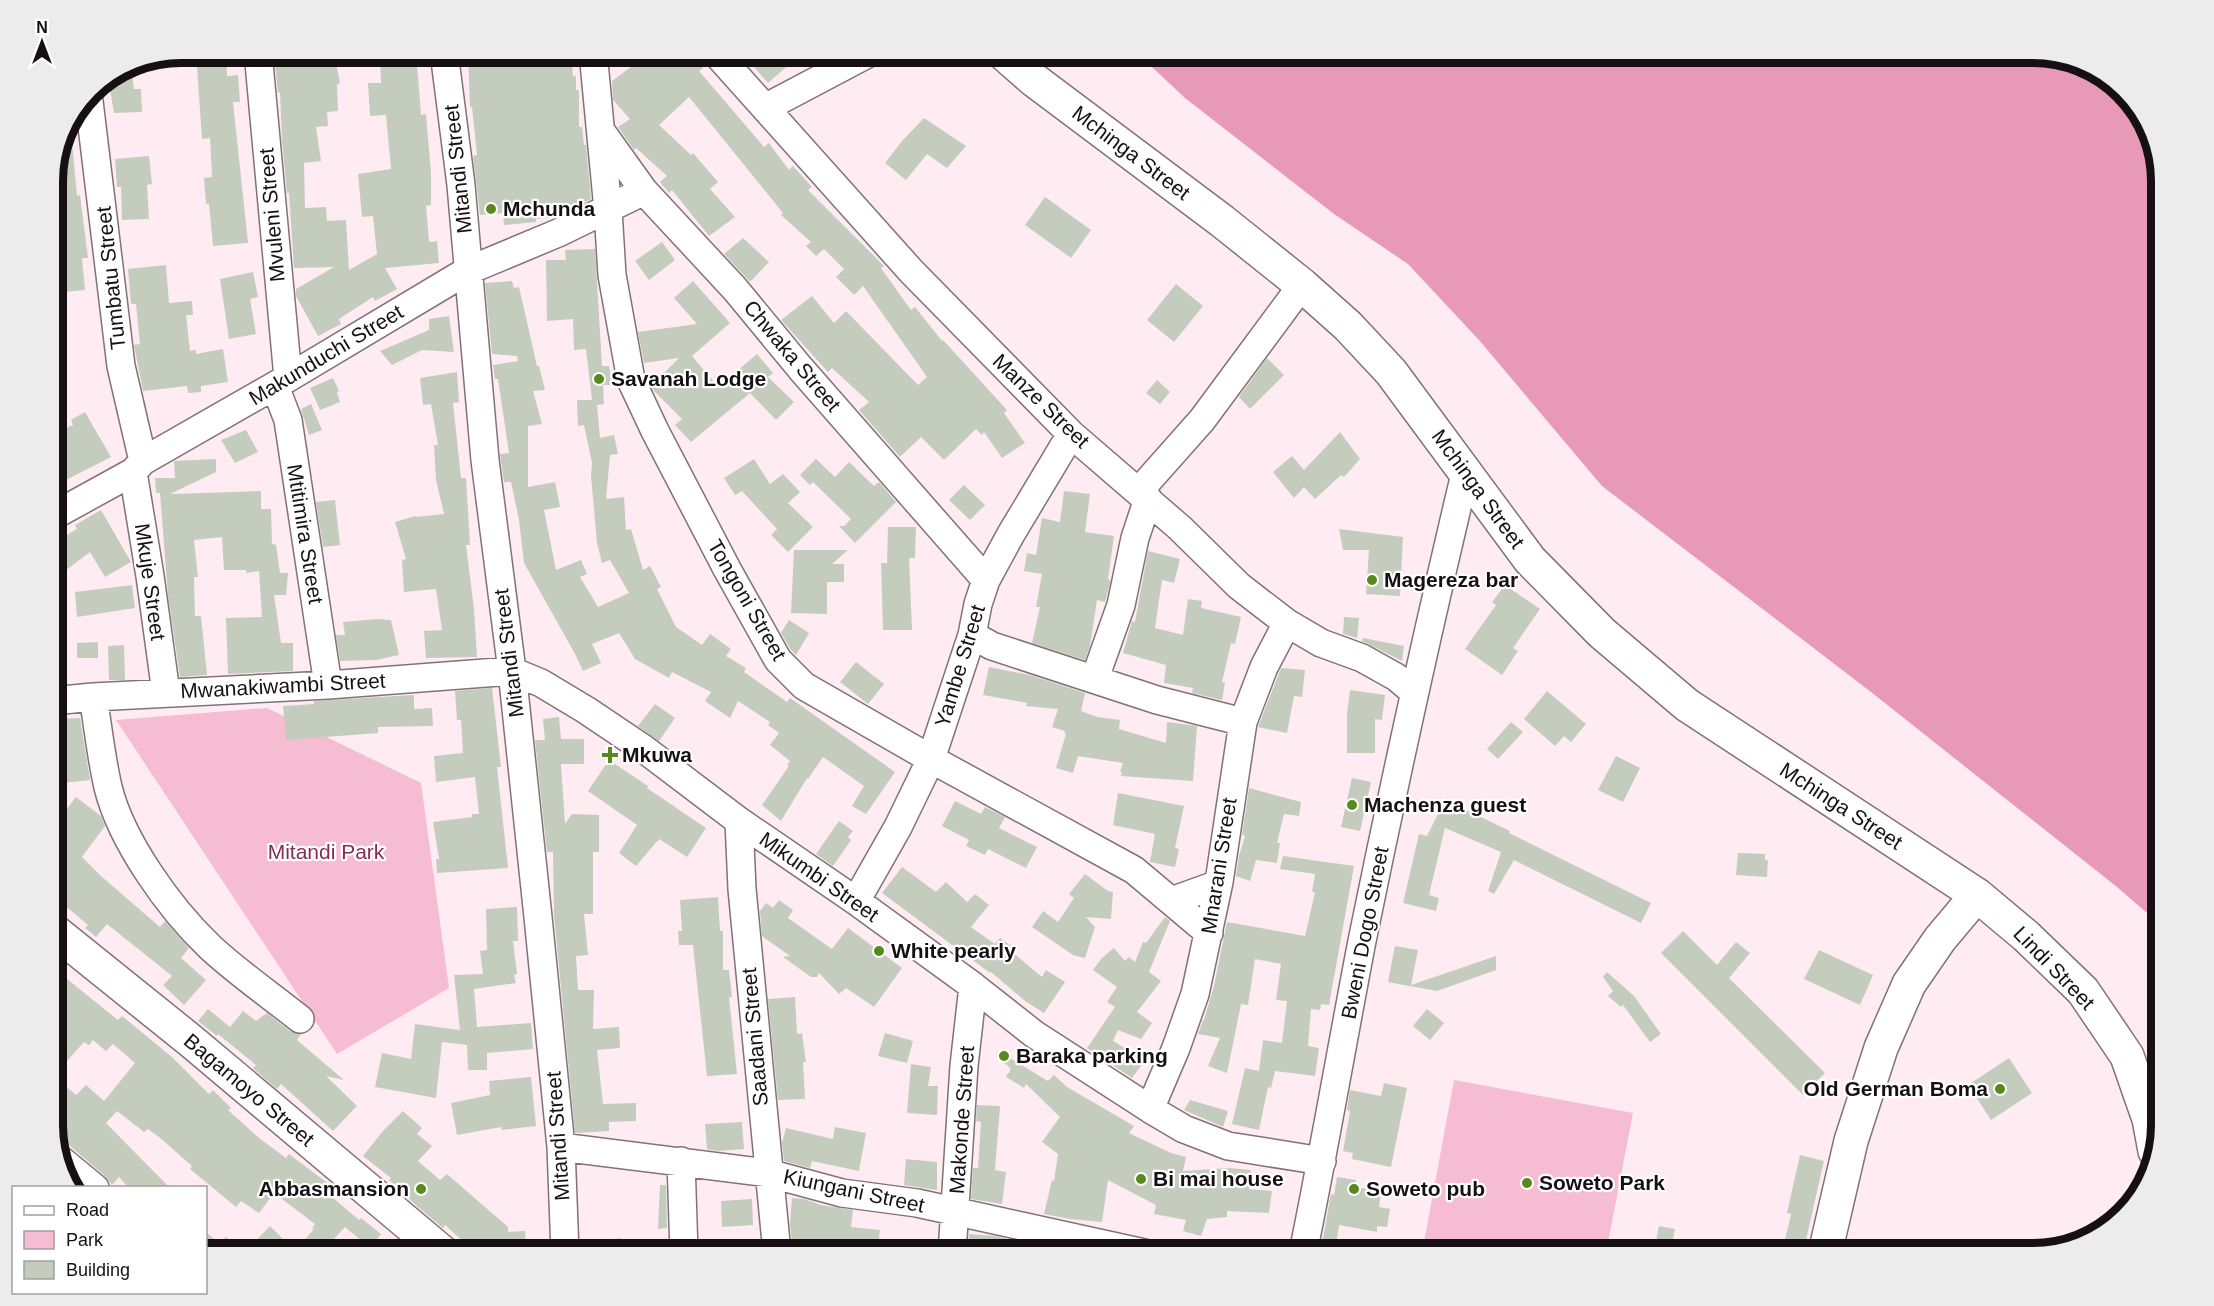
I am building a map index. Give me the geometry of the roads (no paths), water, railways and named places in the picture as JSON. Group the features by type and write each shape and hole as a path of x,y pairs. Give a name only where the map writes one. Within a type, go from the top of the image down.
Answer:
{"main road":[{"name":"Mchinga Street","path":"1015,63 1222,221 1302,285 1348,326 1391,372 1530,560 1602,633 1687,705 1977,895"},
{"name":"Lindi Street","path":"1977,895 2026,936 2083,991 2127,1056 2151,1128"},
{"path":"1828,1243 1851,1141 1881,1048 1909,984 1940,939 1977,895"},
{"name":"Bagamoyo Street","path":"63,938 191,1041 430,1243"}],"street":[{"name":"Mvuleni Street","path":"259,63 281,382"},
{"name":"Mitandi Street","path":"445,63 461,185 483,449 512,671 561,1147 565,1243"},
{"name":"Tongoni Street","path":"594,63 612,275 631,380 685,489 760,631 778,660 804,686 931,759 1134,870 1209,933"},
{"name":"Manze Street","path":"726,63 911,271 1071,434 1203,548 1239,586 1287,624 1322,643 1362,658 1396,677 1414,692"},
{"path":"765,108 854,63"},
{"name":"Tumbatu Street","path":"90,106 121,366 138,466"},
{"name":"Chwaka Street","path":"600,130 644,191 728,281 801,369 986,580"},
{"name":"Makunduchi Street","path":"63,510 467,271 608,210 644,191"},
{"path":"1095,678 1121,605 1144,495 1302,285"},
{"name":"Mtitimira Street","path":"281,382 328,685"},
{"name":"Yambe Street","path":"856,901 898,827 931,759 972,634 986,580 1071,434"},
{"name":"Mkuje Street","path":"138,466 166,693"},
{"name":"Bweni Dogo Street","path":"1305,1243 1362,942 1414,692 1465,474"},
{"name":"Mnarani Street","path":"1150,1109 1176,1048 1195,994 1219,882 1243,722 1264,667 1287,624"},
{"path":"972,634 992,646 1157,700 1243,722"},
{"name":"Mwanakiwambi Street","path":"63,700 93,696 328,685 512,671"},
{"name":"Mikumbi Street","path":"512,671 541,683 644,749 739,821 856,901 973,986 1035,1034 1150,1109 1184,1129 1217,1143 1322,1161"},
{"path":"93,696 108,788 141,862 175,907 210,947 300,1018"},
{"name":"Saadani Street","path":"739,821 742,889 776,1243"},
{"path":"1171,901 1219,882"},
{"name":"Makonde Street","path":"953,1243 964,1066 973,986"},
{"name":"Kiungani Street","path":"561,1147 768,1173 842,1192 917,1203 1094,1243"},
{"path":"681,1161 684,1243"},
{"path":"72,1169 93,1186"}],"place":[{"name":"Mchunda","path":"491,209"},
{"name":"Savanah Lodge","path":"599,379"},
{"name":"Magereza bar","path":"1372,580"},
{"name":"Mkuwa","path":"610,755"},
{"name":"Machenza guest","path":"1352,805"},
{"name":"White pearly","path":"879,951"},
{"name":"Baraka parking","path":"1004,1056"},
{"name":"Old German Boma","path":"2000,1089"},
{"name":"Bi mai house","path":"1141,1179"},
{"name":"Soweto Park","path":"1527,1183"},
{"name":"Abbasmansion","path":"421,1189"},
{"name":"Soweto pub","path":"1354,1189"}],"park label":[{"name":"Mitandi Park","path":"326,852"}]}
